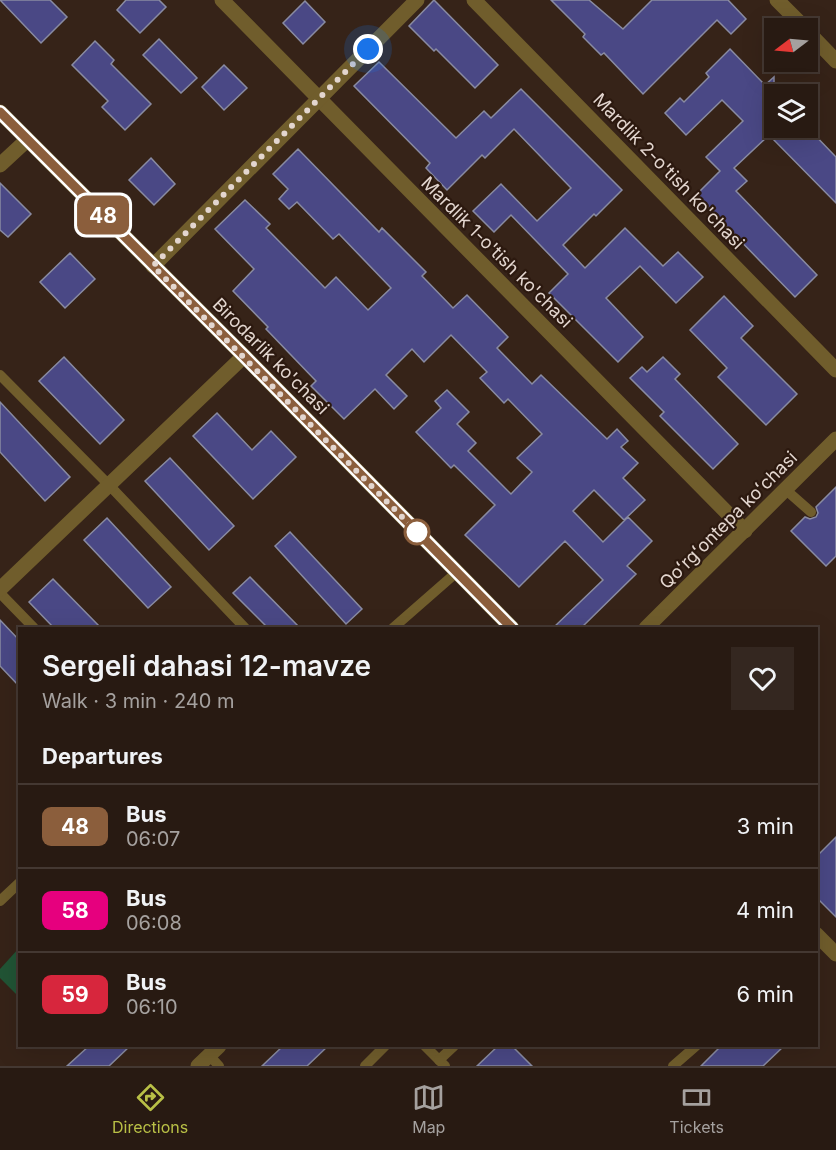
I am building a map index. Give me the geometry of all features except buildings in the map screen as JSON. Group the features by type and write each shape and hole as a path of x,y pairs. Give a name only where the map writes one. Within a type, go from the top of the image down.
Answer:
{"street":[{"name":"Mardlik 1-o'tish ko'chasi","path":"222,0 745,531"},
{"path":"153,266 417,0"},
{"name":"Mardlik 2-o'tish ko'chasi","path":"474,0 836,370"},
{"path":"777,0 794,18"},
{"path":"818,42 836,61"},
{"name":"Birodarlik ko'chasi","path":"0,112 511,627"},
{"path":"0,165 27,140"},
{"path":"0,591 244,356"},
{"name":"Qoʻrgʻontepa koʻchasi","path":"647,627 836,439"},
{"path":"818,938 836,954"}],"lane":[{"path":"0,375 244,627"},
{"path":"786,490 811,512"},
{"path":"394,627 457,572"},
{"path":"0,591 33,627"},
{"path":"0,901 18,884"},
{"path":"365,1066 385,1047"},
{"path":"426,1047 442,1063 453,1047"},
{"path":"673,1066 695,1047"}],"green space":[{"path":"18,949 18,996 0,978 0,969"}],"bus line":[{"name":"48","path":"0,112 511,627"}],"route":[{"path":"368,49 153,266 417,532"}]}
